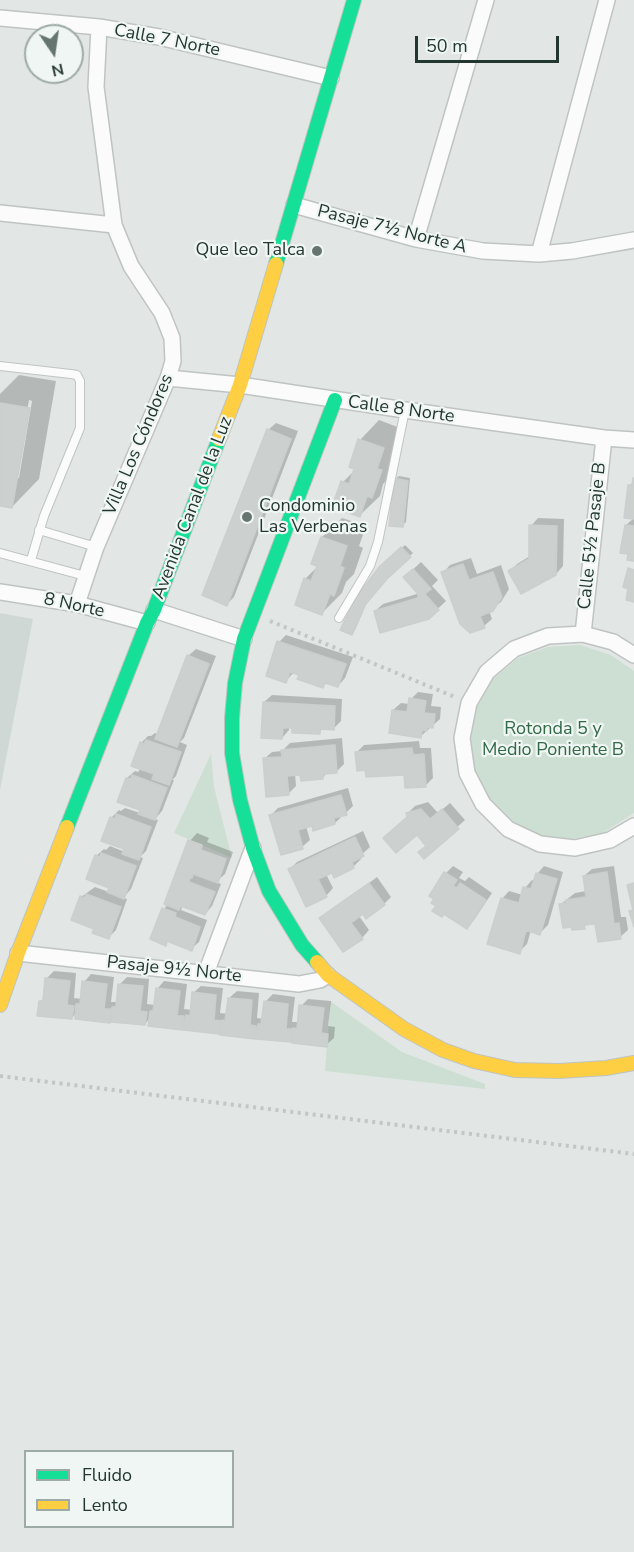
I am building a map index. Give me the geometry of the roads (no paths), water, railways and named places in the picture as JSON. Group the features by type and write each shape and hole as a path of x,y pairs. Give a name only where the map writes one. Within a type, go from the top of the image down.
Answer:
{"street":[{"name":"Avenida Canal de la Luz","path":"0,1005 18,953 240,385 354,0"},
{"path":"416,239 486,0"},
{"path":"539,254 606,0"},
{"name":"Calle 7 Norte","path":"0,18 99,27 159,37 331,78"},
{"name":"Villa Los Cóndores","path":"77,604 96,547 168,378 173,361 172,338 162,314 131,266 114,225 96,87 99,27"},
{"name":"Pasaje 7½ Norte A","path":"294,205 416,239 483,251 539,254 572,251 634,240"},
{"path":"0,213 114,225"},
{"name":"Calle 8 Norte","path":"168,378 240,385 604,438 634,440"},
{"path":"335,400 243,639 235,683 232,753 240,800 253,848 269,891 302,945 328,975 404,1029 443,1050 474,1061 515,1071 606,1068 634,1063"},
{"name":"Calle 5½ Pasaje B","path":"583,634 604,438"},
{"name":"8 Norte","path":"0,592 150,616 243,639"},
{"path":"634,655 613,642 583,634 548,636 514,649 487,672 469,703 462,738 467,773 483,804 508,829 540,844 575,848 610,840 634,826"},
{"path":"206,973 253,848"},
{"name":"Pasaje 9½ Norte","path":"18,953 299,984 320,980 328,975"}],"lane":[{"path":"0,366 77,375 80,381 80,428 39,530 31,560"},
{"path":"339,618 370,566 405,410"},
{"path":"39,530 96,547"},
{"path":"0,553 85,576"}],"place":[{"name":"Que leo Talca","path":"317,251"},
{"name":"Condominio Las Verbenas","path":"247,517"}],"park label":[{"name":"Rotonda 5 y Medio Poniente B","path":"553,740"}]}
